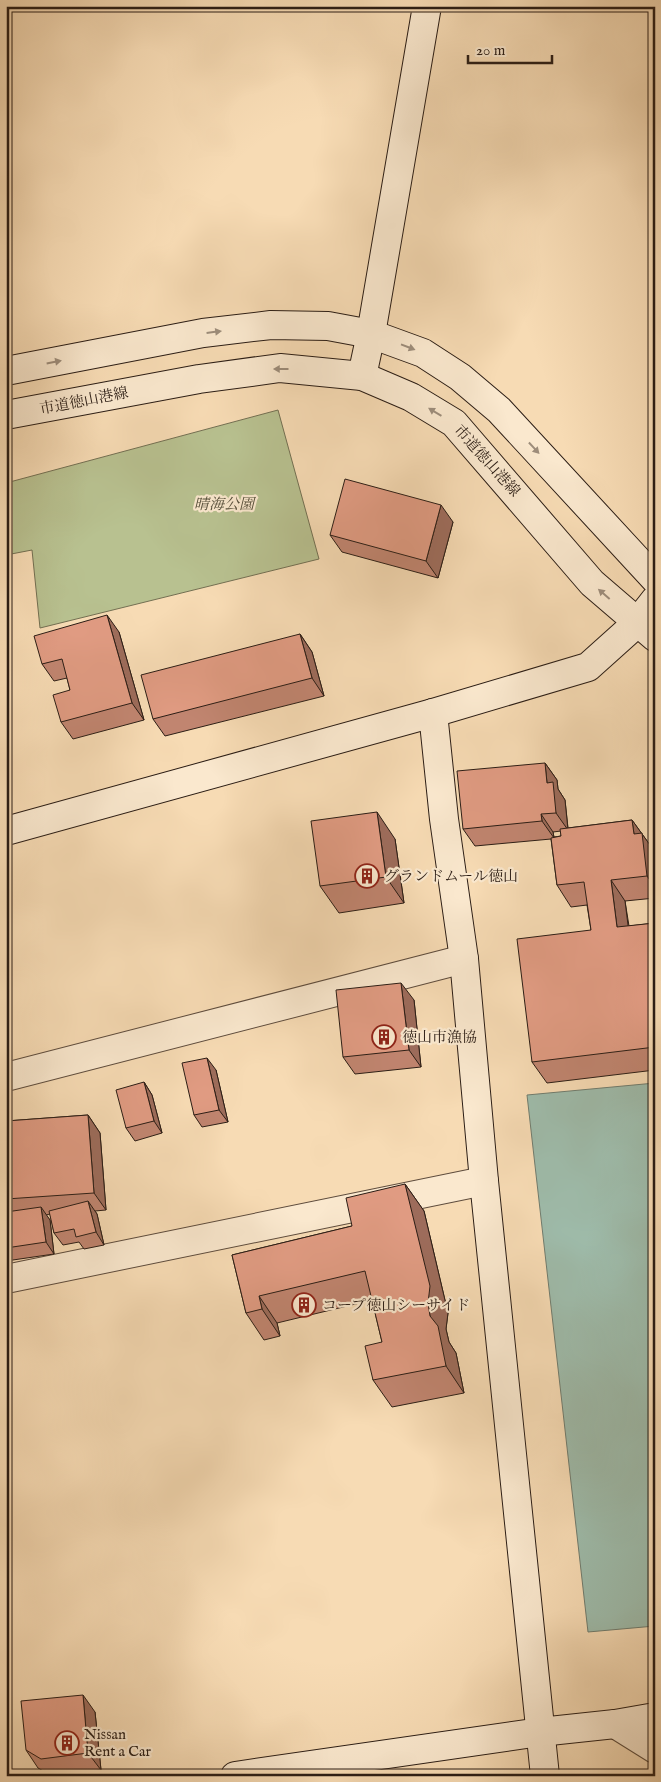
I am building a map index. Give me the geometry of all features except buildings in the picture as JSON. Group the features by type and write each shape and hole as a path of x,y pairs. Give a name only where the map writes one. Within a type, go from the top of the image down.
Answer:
{"street":[{"path":"362,376 371,334 427,6"},
{"path":"6,371 203,333 271,325 328,326 371,334 424,353 460,377 499,410 655,579"},
{"name":"市道徳山港線","path":"6,416 199,378 280,368 362,376 411,397 454,424 592,583 646,630"},
{"path":"6,831 433,713 588,666 646,630 655,600"},
{"path":"433,713 444,819 464,959 484,1181 545,1776"},
{"path":"6,1078 464,959"},
{"path":"6,1279 484,1181"},
{"path":"235,1776 540,1732 616,1724 655,1717"},
{"path":"616,1724 655,1749"}],"green space":[{"name":"晴海公園","path":"278,410 319,559 40,628 32,550 6,555 6,483"}],"shaded area":[{"path":"655,1083 655,1626 588,1632 527,1095"}],"place":[{"name":"グランドムール徳山","path":"367,876"},
{"name":"徳山市漁協","path":"384,1037"},
{"name":"コープ徳山シーサイド","path":"304,1305"},
{"name":"Nissan Rent a Car","path":"67,1743"}]}
